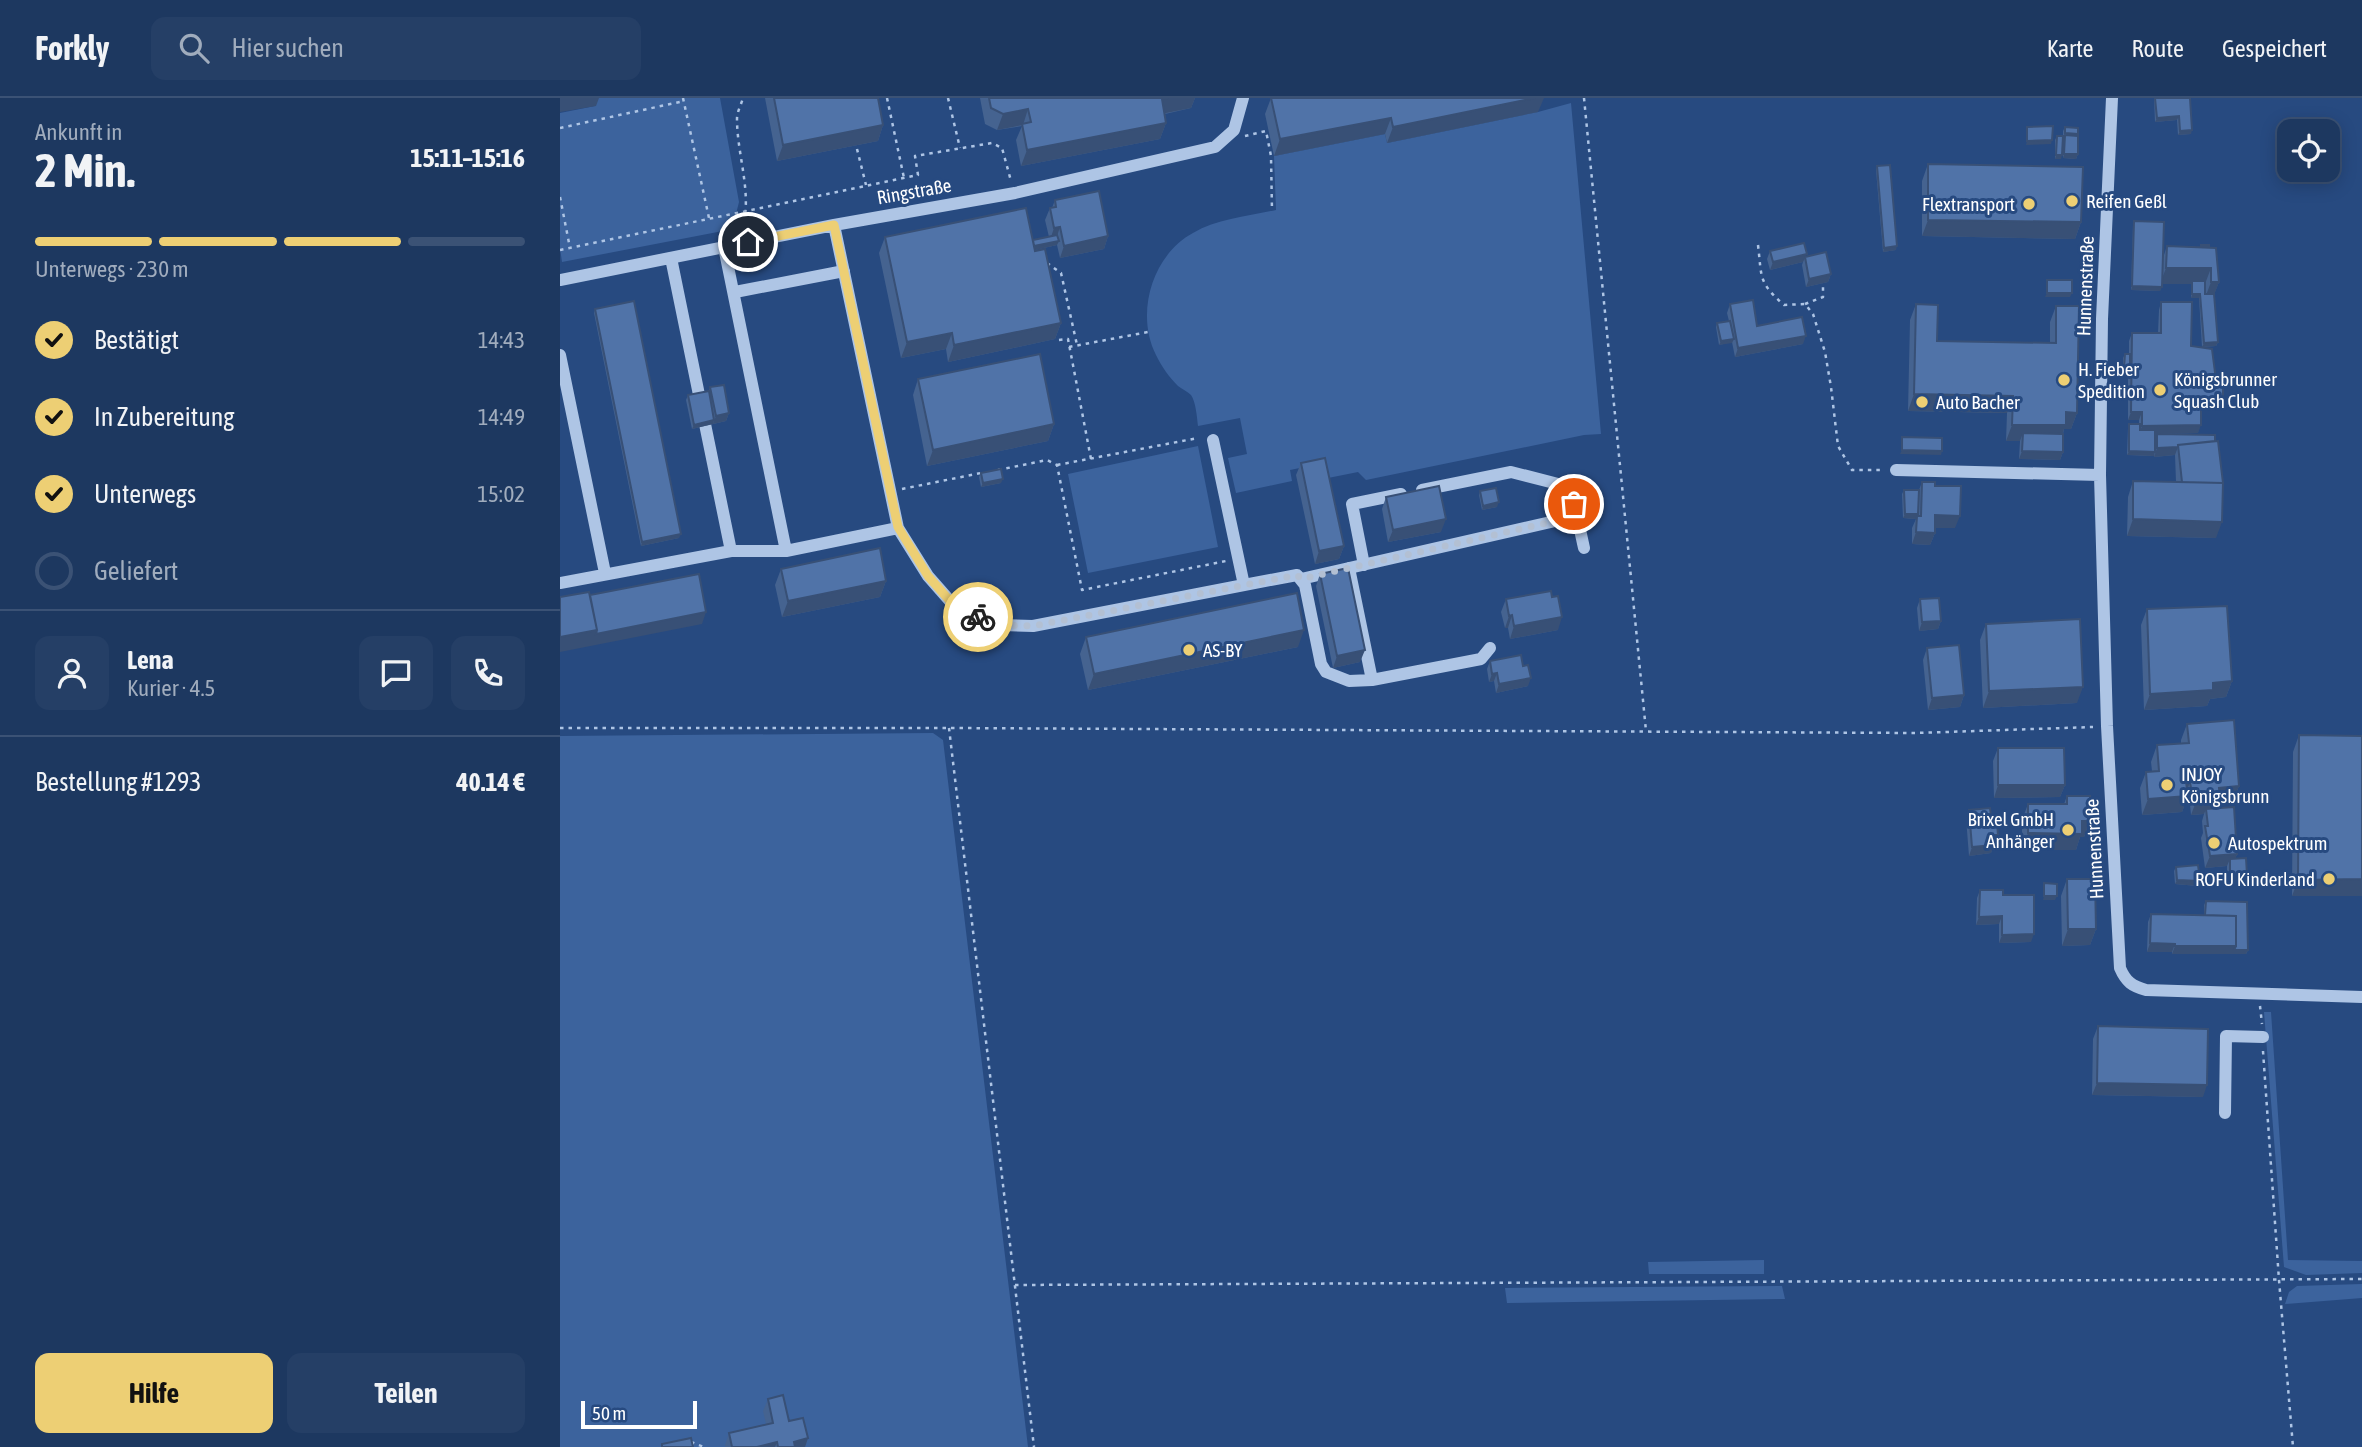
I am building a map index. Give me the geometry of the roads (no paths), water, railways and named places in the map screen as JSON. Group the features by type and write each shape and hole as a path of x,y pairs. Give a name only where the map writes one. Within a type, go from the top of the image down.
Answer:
{"street":[{"name":"Ringstraße","path":"560,280 834,225 1015,193 1215,147 1234,130 1243,98"},
{"name":"Hunnenstraße","path":"2112,98 2102,319 2100,475 2107,726 2120,968 2133,987 2146,990 2260,996 2362,997"},
{"path":"834,225 898,527 928,576 950,601 973,616 1000,625 1033,626 1297,575 1305,585 1321,664 1326,672 1349,681 1372,680 1481,659 1490,648"},
{"path":"724,247 786,551"},
{"path":"671,258 731,551"},
{"path":"735,292 844,271"},
{"path":"560,355 605,573"},
{"path":"1209,438 1244,585"},
{"path":"1896,470 2100,475"},
{"path":"1364,565 1352,504 1511,472 1562,485 1571,495 1584,548"},
{"path":"1301,579 1577,516"},
{"path":"560,583 731,551 786,551 898,527"},
{"path":"1349,568 1361,594 1372,680"},
{"path":"2225,1113 2226,1036 2263,1037"}],"place":[{"name":"Reifen Geßl","path":"2072,201"},
{"name":"Flextransport","path":"2029,204"},
{"name":"H. Fieber Spedition","path":"2064,380"},
{"name":"Königsbrunner Squash Club","path":"2160,390"},
{"name":"Auto Bacher","path":"1922,402"},
{"name":"AS-BY","path":"1189,650"},
{"name":"INJOY Königsbrunn","path":"2167,785"},
{"name":"Brixel GmbH Anhänger","path":"2068,830"},
{"name":"Autospektrum","path":"2214,843"},
{"name":"ROFU Kinderland","path":"2329,879"}]}
